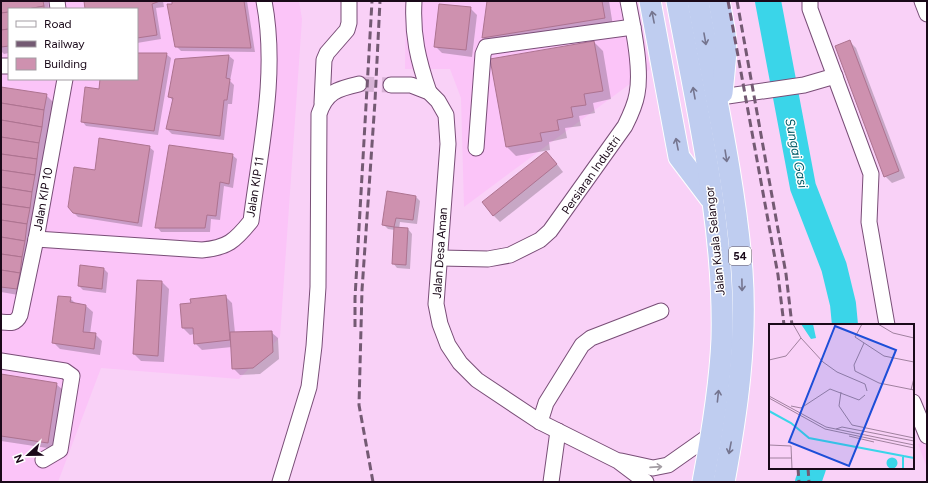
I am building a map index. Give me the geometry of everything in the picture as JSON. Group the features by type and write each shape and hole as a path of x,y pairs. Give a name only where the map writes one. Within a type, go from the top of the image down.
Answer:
{"highway":[{"path":"650,1 679,157 712,200"},
{"name":"Jalan Kuala Selangor","path":"677,1 712,200 720,269 722,338 718,394 703,482"},
{"name":"Jalan Kuala Selangor","path":"698,1 720,107 742,271 742,336 738,396 724,482"},
{"path":"719,1 726,40 720,107"}],"street":[{"name":"Jalan KIP 11","path":"36,238 202,250 218,249 241,233 251,221 268,83 269,28 264,1"},
{"path":"280,482 309,387 314,346 318,287 318,128 322,103 324,60 327,53 346,30 349,23 349,1"},
{"path":"414,1 412,22 417,57 429,92"},
{"name":"Persiaran Industri","path":"440,258 488,259 510,255 529,247 550,231 625,126 633,110 637,93 638,74 633,27 628,1"},
{"path":"810,1 810,8 871,174 869,222 887,324"},
{"path":"922,1 927,14"},
{"path":"476,148 483,54 486,47 633,27"},
{"path":"720,107 761,91 804,85 835,76"},
{"name":"Jalan KIP 10","path":"1,322 12,323 19,318 36,238 65,80"},
{"path":"322,103 333,92 359,84"},
{"name":"Jalan Desa Aman","path":"391,85 411,85 429,92 438,101 446,115 448,144 436,304 440,324 448,345 460,363 477,380 540,422 618,461 646,482"},
{"path":"540,422 546,403 582,345 591,338 661,311"},
{"path":"1,361 65,371 72,376 60,450 43,460"},
{"path":"914,404 927,436"},
{"path":"551,482 558,431"},
{"name":"Jalan Desa Aman","path":"618,461 653,468 668,465 712,434"}],"shaded area":[{"path":"1,1 299,1 302,19 280,337 239,379 101,368 58,482 1,482"},
{"path":"406,1 637,1 650,69 464,207 461,98 450,69 405,69"},
{"path":"927,441 927,468 918,444"}],"building":[{"path":"1,1 43,1 44,6 33,8 8,8 8,12 1,13"},
{"path":"84,1 160,1 152,4 157,35 138,38 138,8 85,8"},
{"path":"172,1 244,1 251,48 175,47 167,4 172,4"},
{"path":"487,1 602,1 605,18 482,38"},
{"path":"439,4 471,7 466,50 434,47"},
{"path":"44,6 44,8 33,8"},
{"path":"8,12 8,29 1,30 1,13"},
{"path":"8,29 8,46 1,47 1,30"},
{"path":"850,40 899,171 884,177 835,46"},
{"path":"594,41 603,91 584,94 586,105 571,107 573,117 557,120 559,130 540,133 542,141 506,147 490,59"},
{"path":"138,53 167,53 154,131 81,122 85,87 99,89 100,80 138,80"},
{"path":"229,55 226,78 230,79 227,100 224,100 220,136 166,129 173,98 168,97 175,59"},
{"path":"1,87 47,94 44,110 1,103"},
{"path":"1,103 44,110 42,127 1,120"},
{"path":"1,120 42,127 39,143 1,137"},
{"path":"1,137 39,143 37,159 1,154"},
{"path":"99,138 150,146 138,223 73,213 68,207 74,167 95,170"},
{"path":"169,145 233,154 229,184 220,182 216,216 207,215 205,228 155,228"},
{"path":"546,151 557,164 493,216 482,202"},
{"path":"1,154 37,159 35,175 1,170"},
{"path":"1,170 35,175 32,192 1,187"},
{"path":"1,187 32,192 30,208 1,204"},
{"path":"387,191 416,196 413,220 396,218 394,227 382,225"},
{"path":"1,204 30,208 27,224 1,220"},
{"path":"1,220 27,224 25,241 1,237"},
{"path":"394,227 408,228 406,265 392,264"},
{"path":"1,237 25,241 22,257 1,254"},
{"path":"1,254 22,257 20,273 1,270"},
{"path":"80,265 104,268 102,289 78,286"},
{"path":"1,270 20,273 17,289 1,287"},
{"path":"137,280 162,281 158,356 133,354"},
{"path":"226,295 230,340 194,344 193,328 182,328 180,304 191,303 190,299"},
{"path":"58,296 71,297 70,302 86,305 83,332 96,333 94,349 52,343"},
{"path":"272,331 273,352 253,368 232,369 230,332"},
{"path":"1,374 57,383 48,443 1,436"}],"waterway":[{"name":"Sungai Gasi","path":"768,1 803,187 834,267 843,304 845,324"},
{"name":"Sungai Gasi","path":"808,482 813,469"}],"tunnel":[{"path":"359,84 391,85"}],"railway":[{"path":"355,327 355,298 372,1"},
{"path":"373,482 359,405 362,290 375,101 380,1"},
{"path":"728,1 778,275 784,324"},
{"path":"737,1 786,274 792,324"},
{"path":"798,469 799,482"},
{"path":"808,469 809,482"}]}
